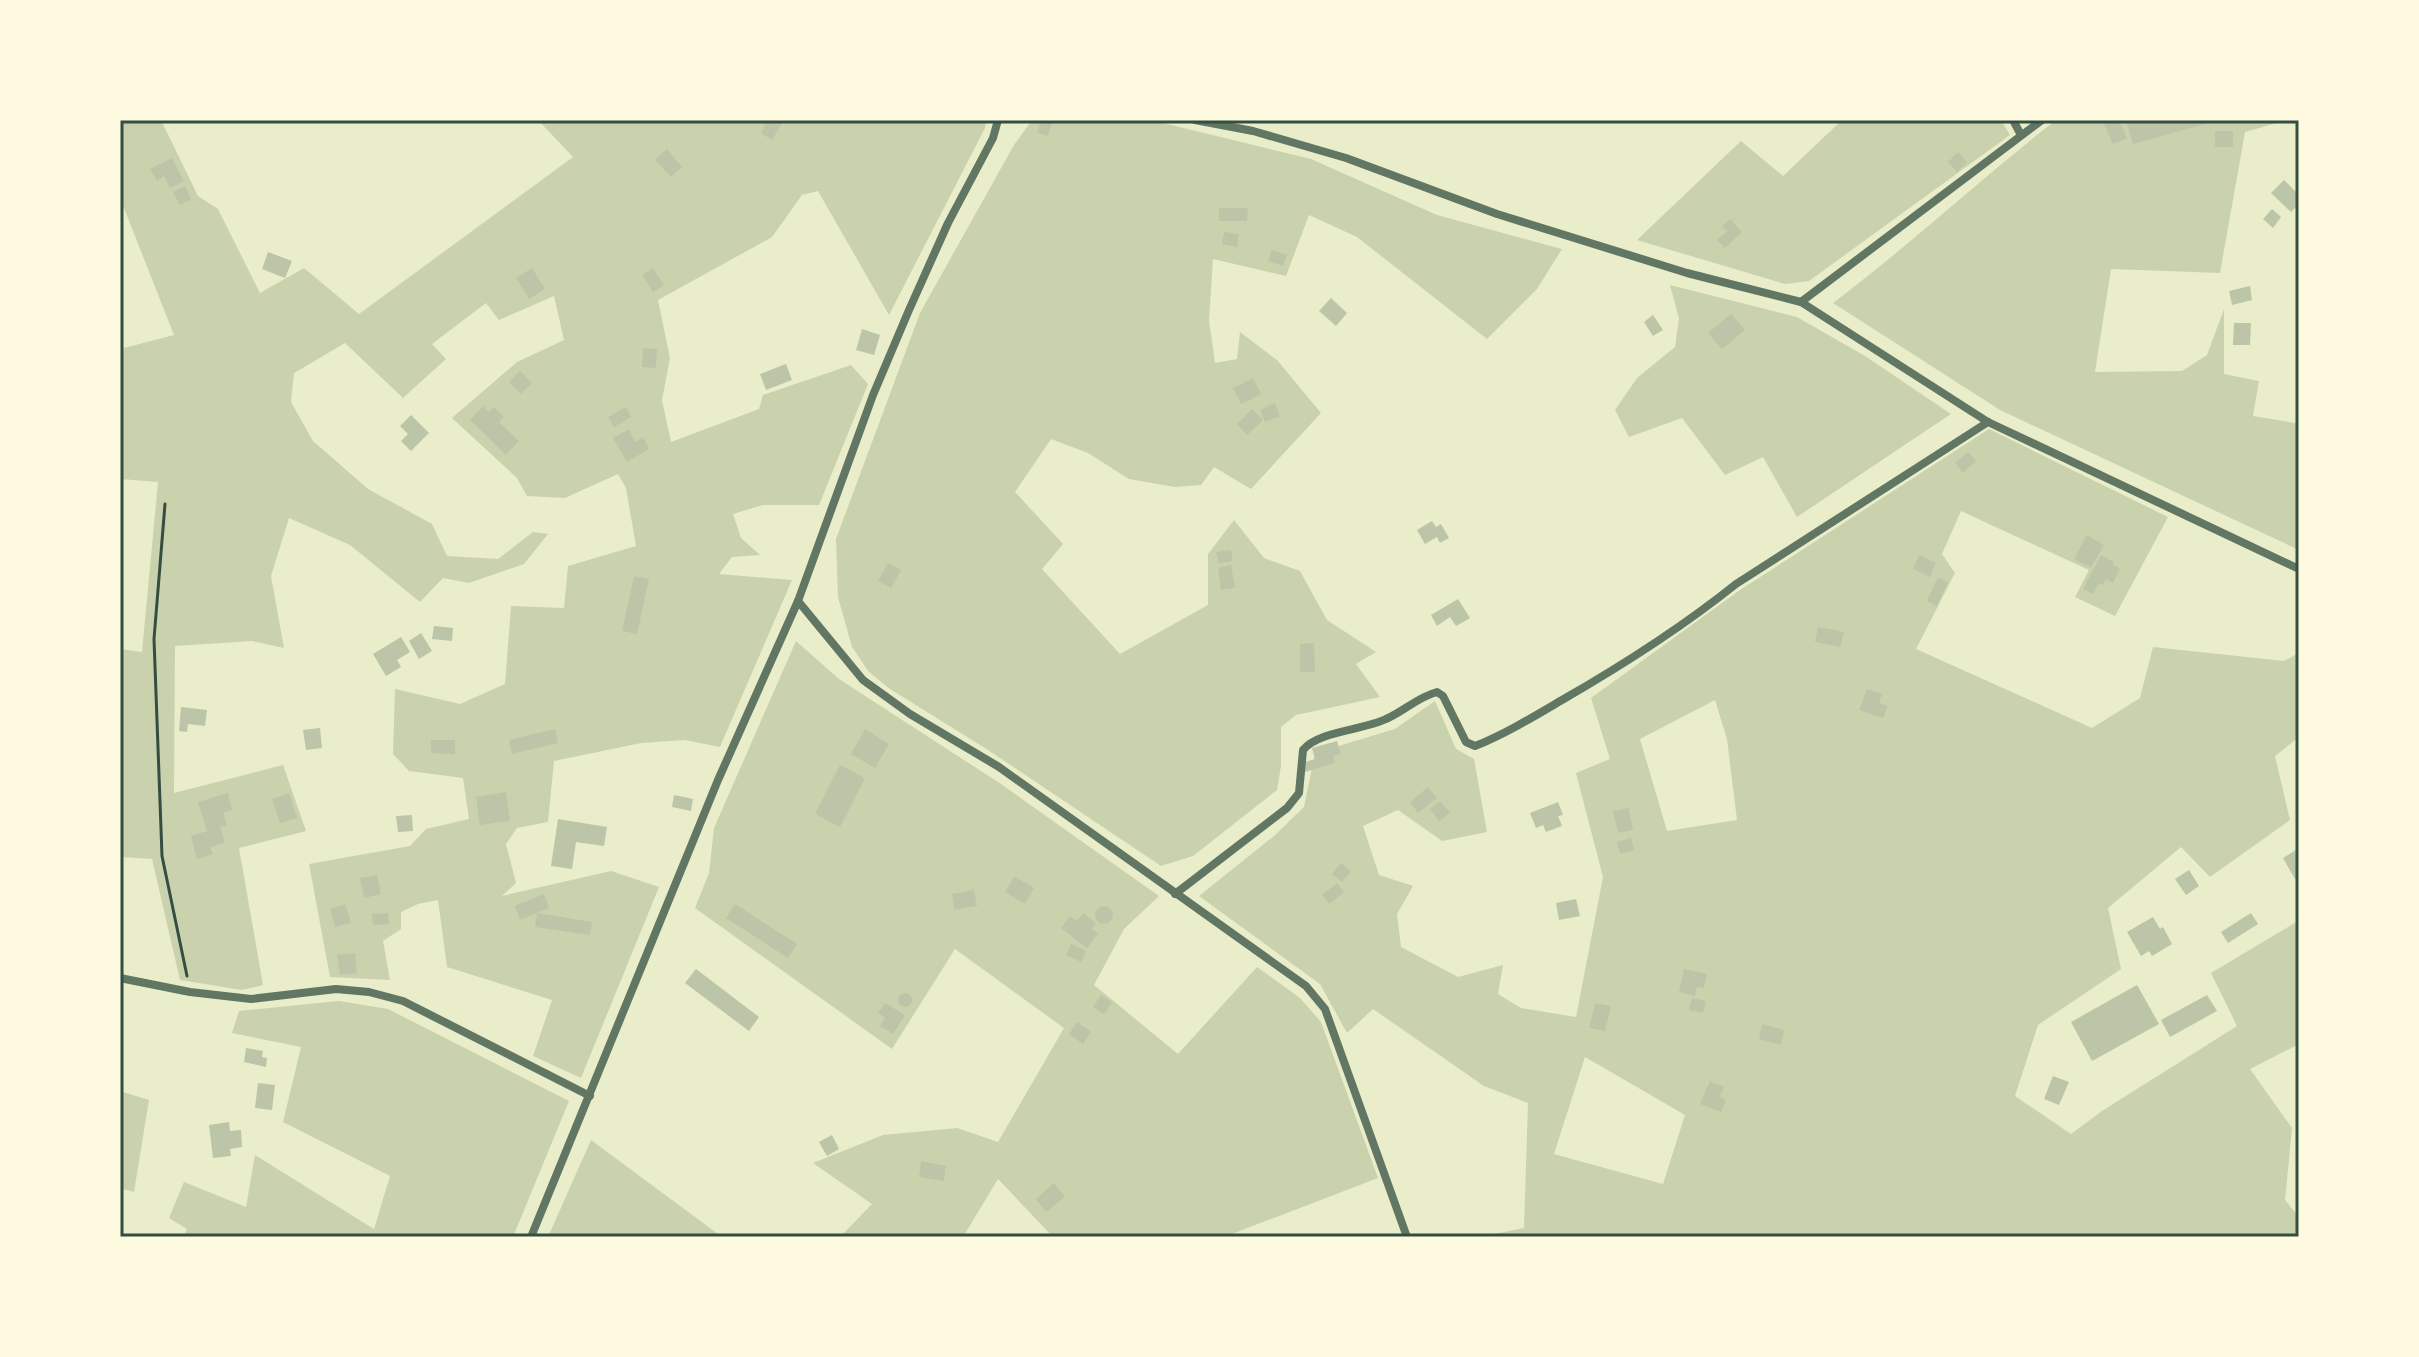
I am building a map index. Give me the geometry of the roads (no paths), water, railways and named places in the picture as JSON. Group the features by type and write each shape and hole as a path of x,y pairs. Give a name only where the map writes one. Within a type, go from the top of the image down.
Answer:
{"street":[{"path":"531,1237 718,780 798,601 862,424 903,324 948,223 993,138 998,120"},
{"path":"1195,120 1253,131 1346,158 1510,218 1687,273 1801,302 1988,422 2299,569"},
{"path":"2013,120 2021,135"},
{"path":"1801,302 2042,120"},
{"path":"1175,894 1287,808 1299,793 1303,750 1312,741 1384,721 1437,692 1443,696 1466,742 1475,746 1499,736 1625,664 1736,584 1988,422"},
{"path":"798,601 863,680 910,714 999,767 1298,979 1325,1009 1407,1237"},
{"path":"120,978 190,992 251,999 336,989 369,992 403,1001 590,1096"}]}
